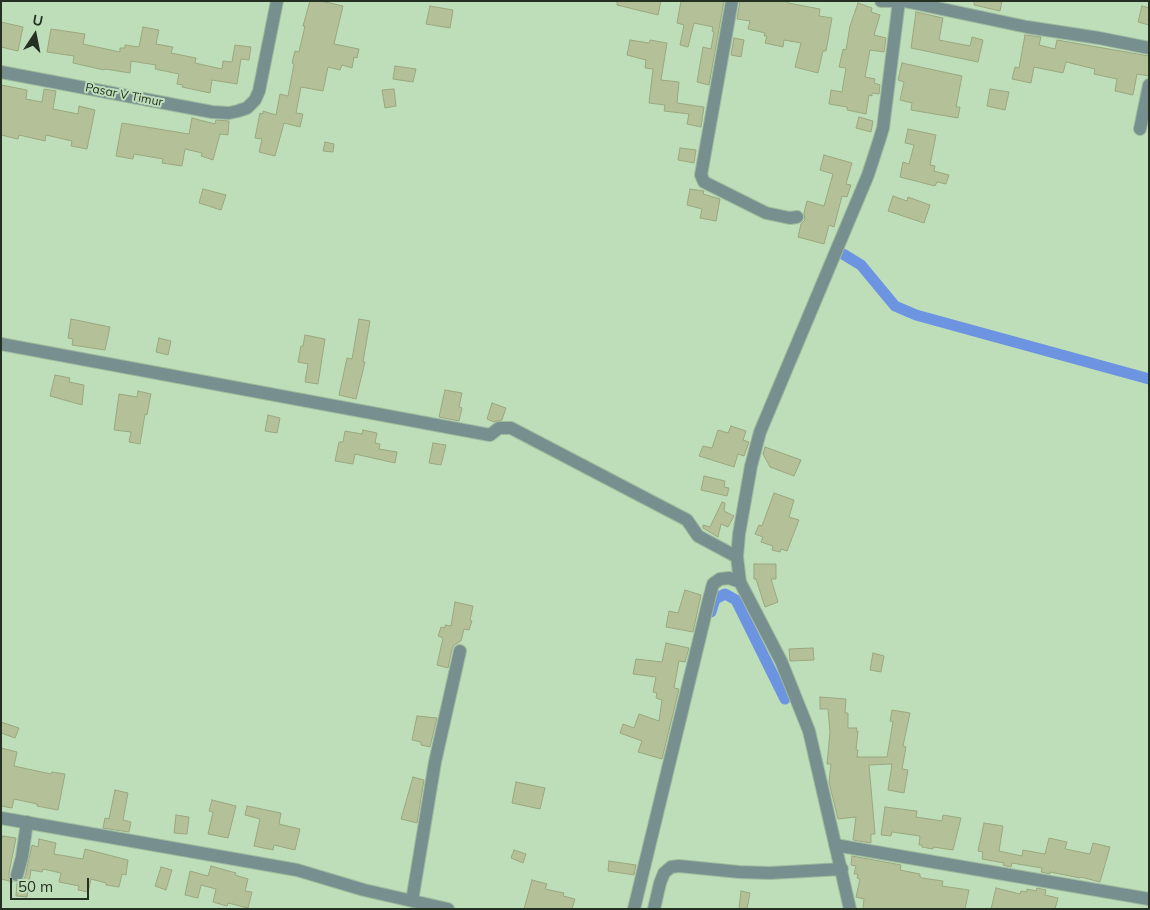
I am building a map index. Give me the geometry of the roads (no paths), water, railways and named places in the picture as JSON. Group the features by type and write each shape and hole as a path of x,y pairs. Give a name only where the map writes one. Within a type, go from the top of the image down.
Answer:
{"street":[{"name":"Pasar V Timur","path":"1,72 212,112 229,113 247,108 255,100 259,91 277,1"},
{"path":"732,1 701,175 704,182 766,213 790,218 797,217"},
{"path":"850,909 809,730 781,661 740,582 737,557 751,466 760,432 868,175 883,128 897,1 881,1"},
{"path":"904,1 1026,28 1099,38 1149,48"},
{"path":"1140,129 1149,85"},
{"path":"1,344 490,435 499,428 511,428 687,520 698,536 737,557"},
{"path":"634,909 713,584 730,578 740,582"},
{"path":"412,901 435,762 460,651"},
{"path":"1,818 297,870 364,890 448,909"},
{"path":"17,875 22,857 27,822"},
{"path":"835,845 1149,900"},
{"path":"654,909 664,873 671,867 770,873 842,869"}],"waterway":[{"path":"843,254 861,265 895,306 916,315 1149,379"},
{"path":"711,612 715,599 725,594 736,600 785,699"}]}
